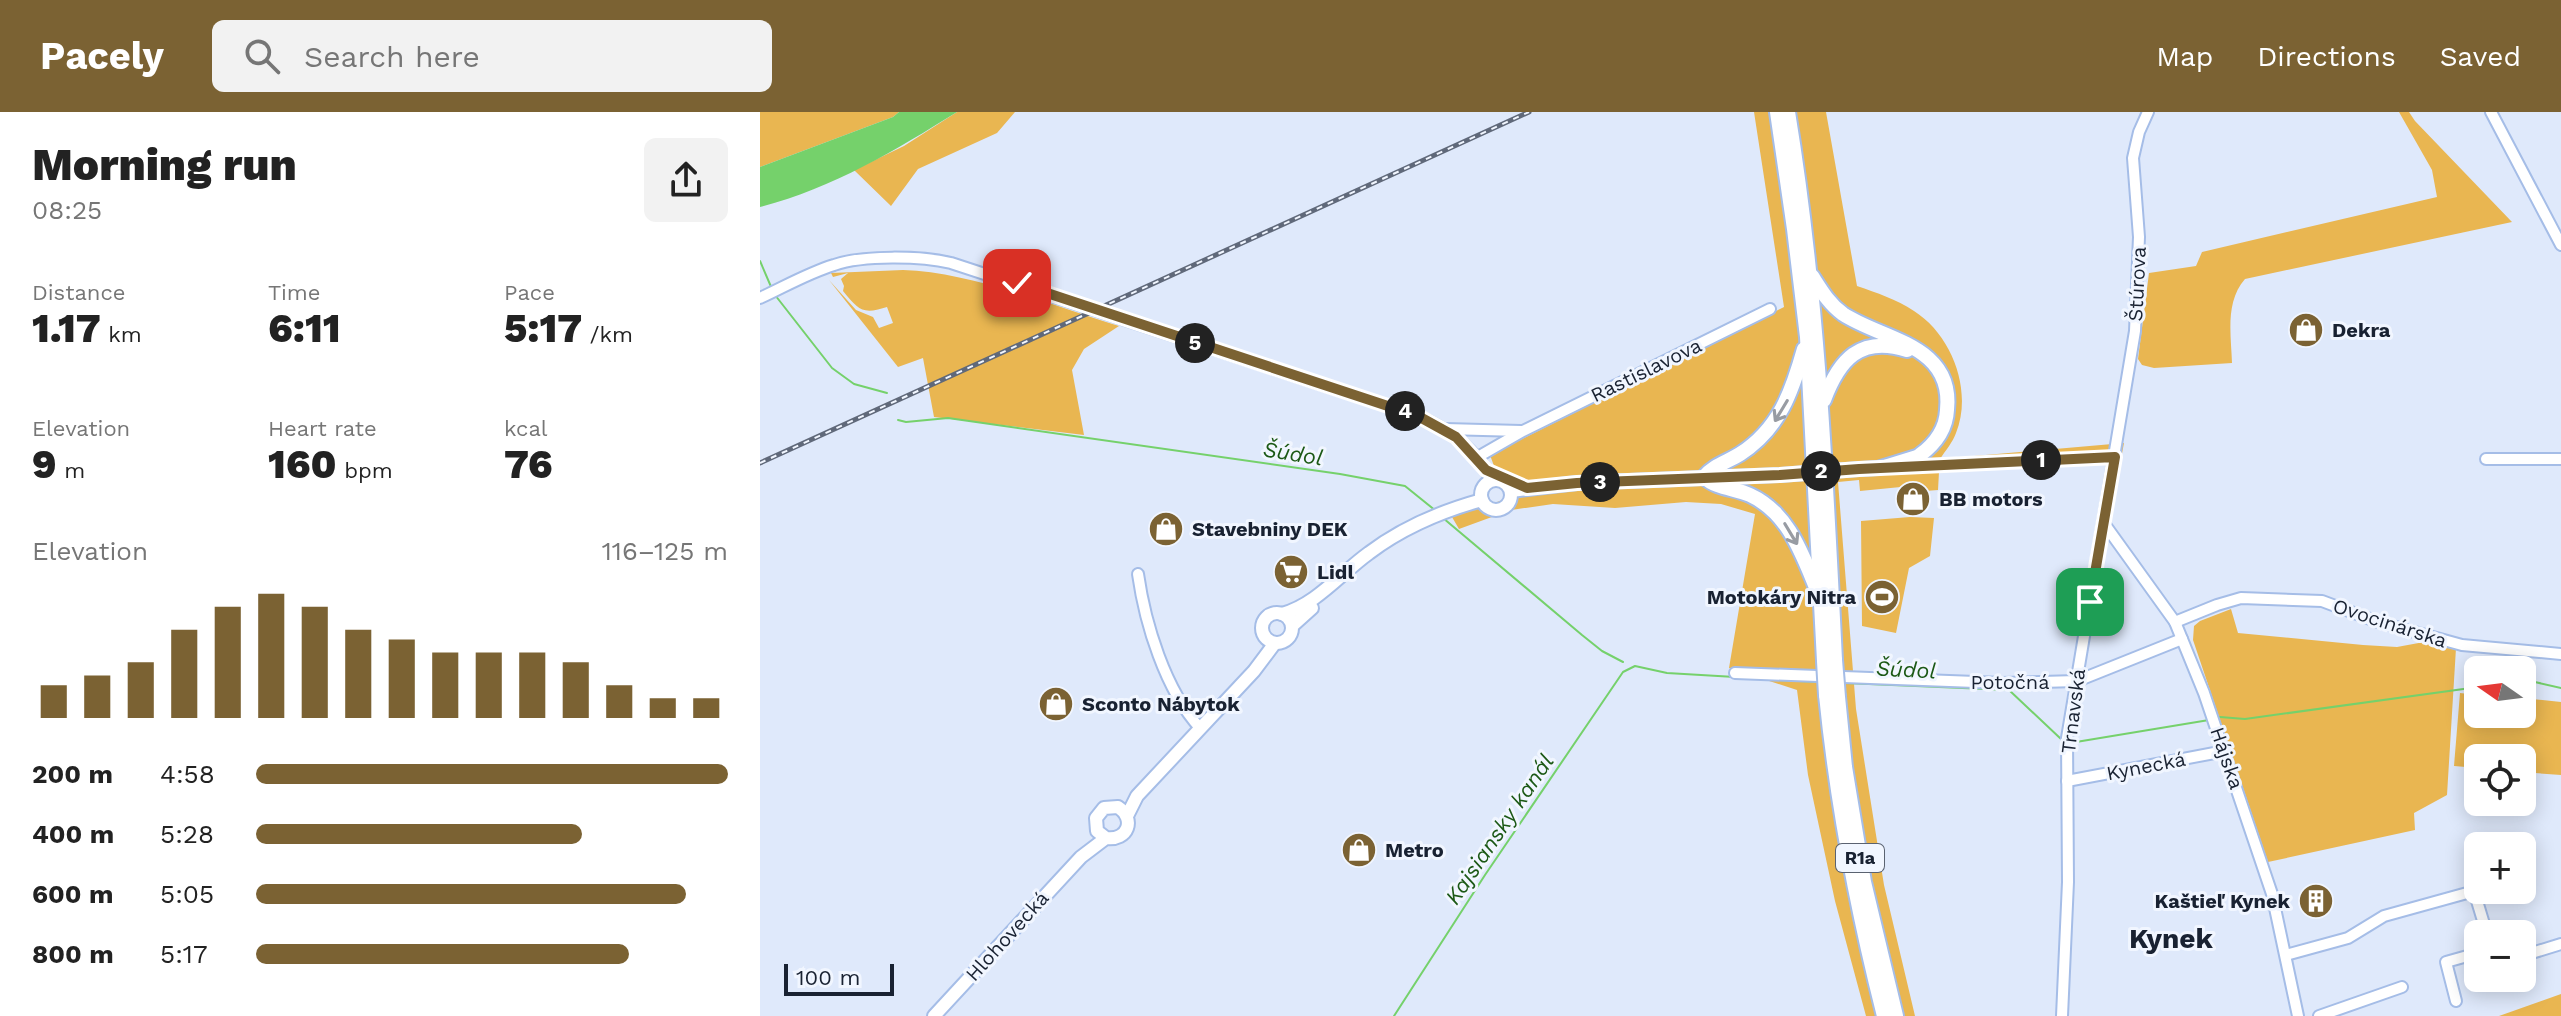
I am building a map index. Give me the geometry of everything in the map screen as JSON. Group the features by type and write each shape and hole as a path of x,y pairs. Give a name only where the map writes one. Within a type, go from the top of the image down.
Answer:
{"highway":[{"name":"R1a","path":"1777,112 1807,337 1819,595 1830,661"},
{"name":"R1a","path":"1788,112 1810,272 1822,404 1833,769 1863,933 1884,1016"},
{"path":"1810,272 1827,300 1842,313 1911,345 1928,359 1940,375 1947,393 1945,425 1924,461"},
{"path":"1807,337 1790,396 1776,420 1754,443 1728,461 1711,468 1704,477 1712,485 1740,491 1761,500 1779,516 1796,541 1819,595"},
{"path":"1822,404 1839,366 1855,353 1884,346 1907,350 1935,376 1942,395 1940,424 1924,461"},
{"name":"R1a","path":"1832,696 1859,854 1896,1016"}],"main road":[{"path":"1511,491 1577,483 1878,468 1924,461"},
{"path":"1489,475 1527,488"},
{"path":"1489,475 1503,481 1511,491 1510,501 1501,509 1488,508 1482,500 1482,489 1489,475"},
{"path":"1440,515 1367,564 1292,626 1288,639 1270,640 1263,630 1264,621 1274,614 1294,611 1309,602 1343,573 1402,532 1440,515 1482,500"},
{"path":"1282,614 1289,618 1292,626"},
{"name":"Hlohovecká","path":"1123,811 1254,671 1270,640"},
{"name":"Hlohovecká","path":"934,1016 1081,857 1106,838 1116,839 1123,835 1129,825 1123,811 1109,806 1101,810 1081,857"},
{"path":"1096,827 1100,835 1106,838"}],"street":[{"name":"Štúrova","path":"2115,457 2137,309 2139,237 2133,158 2148,112"},
{"path":"2491,112 2561,245"},
{"path":"768,294 845,262 925,258 980,271 1392,406 1445,429 1489,475"},
{"name":"Rastislavova","path":"1476,458 1523,431 1770,309"},
{"name":"Rastislavova","path":"1445,429 1523,431"},
{"path":"1924,461 2115,457"},
{"name":"Trnavská","path":"2062,1016 2068,882 2067,738 2115,457"},
{"path":"2486,459 2561,459"},
{"name":"Hájska","path":"2103,522 2175,622 2182,639 2225,751 2272,894 2298,1016"},
{"path":"1138,574 1144,614 1179,702 1200,728"},
{"name":"Ovocinárska","path":"2175,622 2241,598 2322,601 2378,622 2462,645 2561,654"},
{"name":"Potočná","path":"1735,673 2002,683 2077,681 2182,639"},
{"name":"Kynecká","path":"2067,781 2225,751"},
{"path":"2286,955 2348,938 2384,916 2464,893"},
{"path":"2536,952 2561,944"},
{"path":"2456,1001 2446,962 2464,957"},
{"path":"2319,1016 2402,987"}],"shaded area":[{"path":"760,112 899,112 893,117 760,167"},
{"path":"899,112 957,112 887,154 837,179 760,207 760,167 893,117"},
{"path":"957,112 1015,112 997,133 918,169 891,206 854,170 904,146"},
{"path":"1754,112 1826,112 1857,286 1900,303 1927,321 1939,334 1956,365 1962,400 1961,417 1955,436 1940,459 2124,443 2120,464 1939,472 1938,490 1912,492 1911,486 1860,491 1859,480 1838,482 1856,709 1884,885 1915,1016 1866,1016 1835,901 1808,775 1797,690 1729,668 1755,514 1721,504 1686,502 1615,508 1553,504 1511,510 1459,529 1452,517 1506,499 1490,455 1784,307"},
{"path":"2399,112 2409,112 2512,222 2245,279 2232,308 2232,363 2154,368 2142,365 2138,359 2149,273 2196,266 2202,252 2437,197 2432,170"},
{"path":"903,270 984,283 1119,326 1084,349 1072,370 1084,435 934,417 923,358 898,367 829,280 856,310 873,317 879,328 893,323 887,307 872,311 862,309 843,291 841,279 848,273 833,277 831,273"},
{"name":"Motokáry Nitra","path":"1934,518 1930,556 1909,568 1896,633 1862,626 1861,521"},
{"path":"2231,609 2238,633 2397,647 2424,642 2456,648 2447,795 2414,813 2415,830 2268,862 2193,640 2194,626 2200,621"},
{"path":"2460,693 2464,693 2464,728 2536,728 2536,699 2561,702 2561,775 2536,773 2536,744 2464,744 2464,767 2454,766"},
{"path":"2561,994 2561,1016 2499,1016"}],"waterway":[{"name":"Šúdol","path":"760,261 772,289"},
{"name":"Šúdol","path":"775,295 832,368 854,384 887,393"},
{"name":"Šúdol","path":"898,420 948,418 1340,474 1405,486 1436,511"},
{"name":"Šúdol","path":"1443,518 1582,635 1623,662"},
{"name":"Kajsiansky kanál","path":"1394,1016 1623,672 1635,666 1667,673 1735,677"},
{"name":"Šúdol","path":"1761,679 1819,682"},
{"name":"Šúdol","path":"2536,682 2561,688"},
{"name":"Šúdol","path":"1845,683 2009,690 2061,739"},
{"name":"Šúdol","path":"2220,717 2245,719 2464,689"},
{"name":"Šúdol","path":"2076,742 2209,720"}],"railway":[{"path":"760,463 1529,112"}],"place":[{"name":"Dekra","path":"2306,330"},
{"name":"BB motors","path":"1913,499"},
{"name":"Stavebniny DEK","path":"1166,529"},
{"name":"Lidl","path":"1291,572"},
{"name":"Motokáry Nitra","path":"1882,597"},
{"name":"Sconto Nábytok","path":"1056,704"},
{"name":"Metro","path":"1359,850"},
{"name":"Kaštieľ Kynek","path":"2316,901"}],"district":[{"name":"Kynek","path":"2171,938"}],"route":[{"path":"1017,283 1418,416 1456,437 1486,470 1527,488 2115,457 2090,602"}]}
